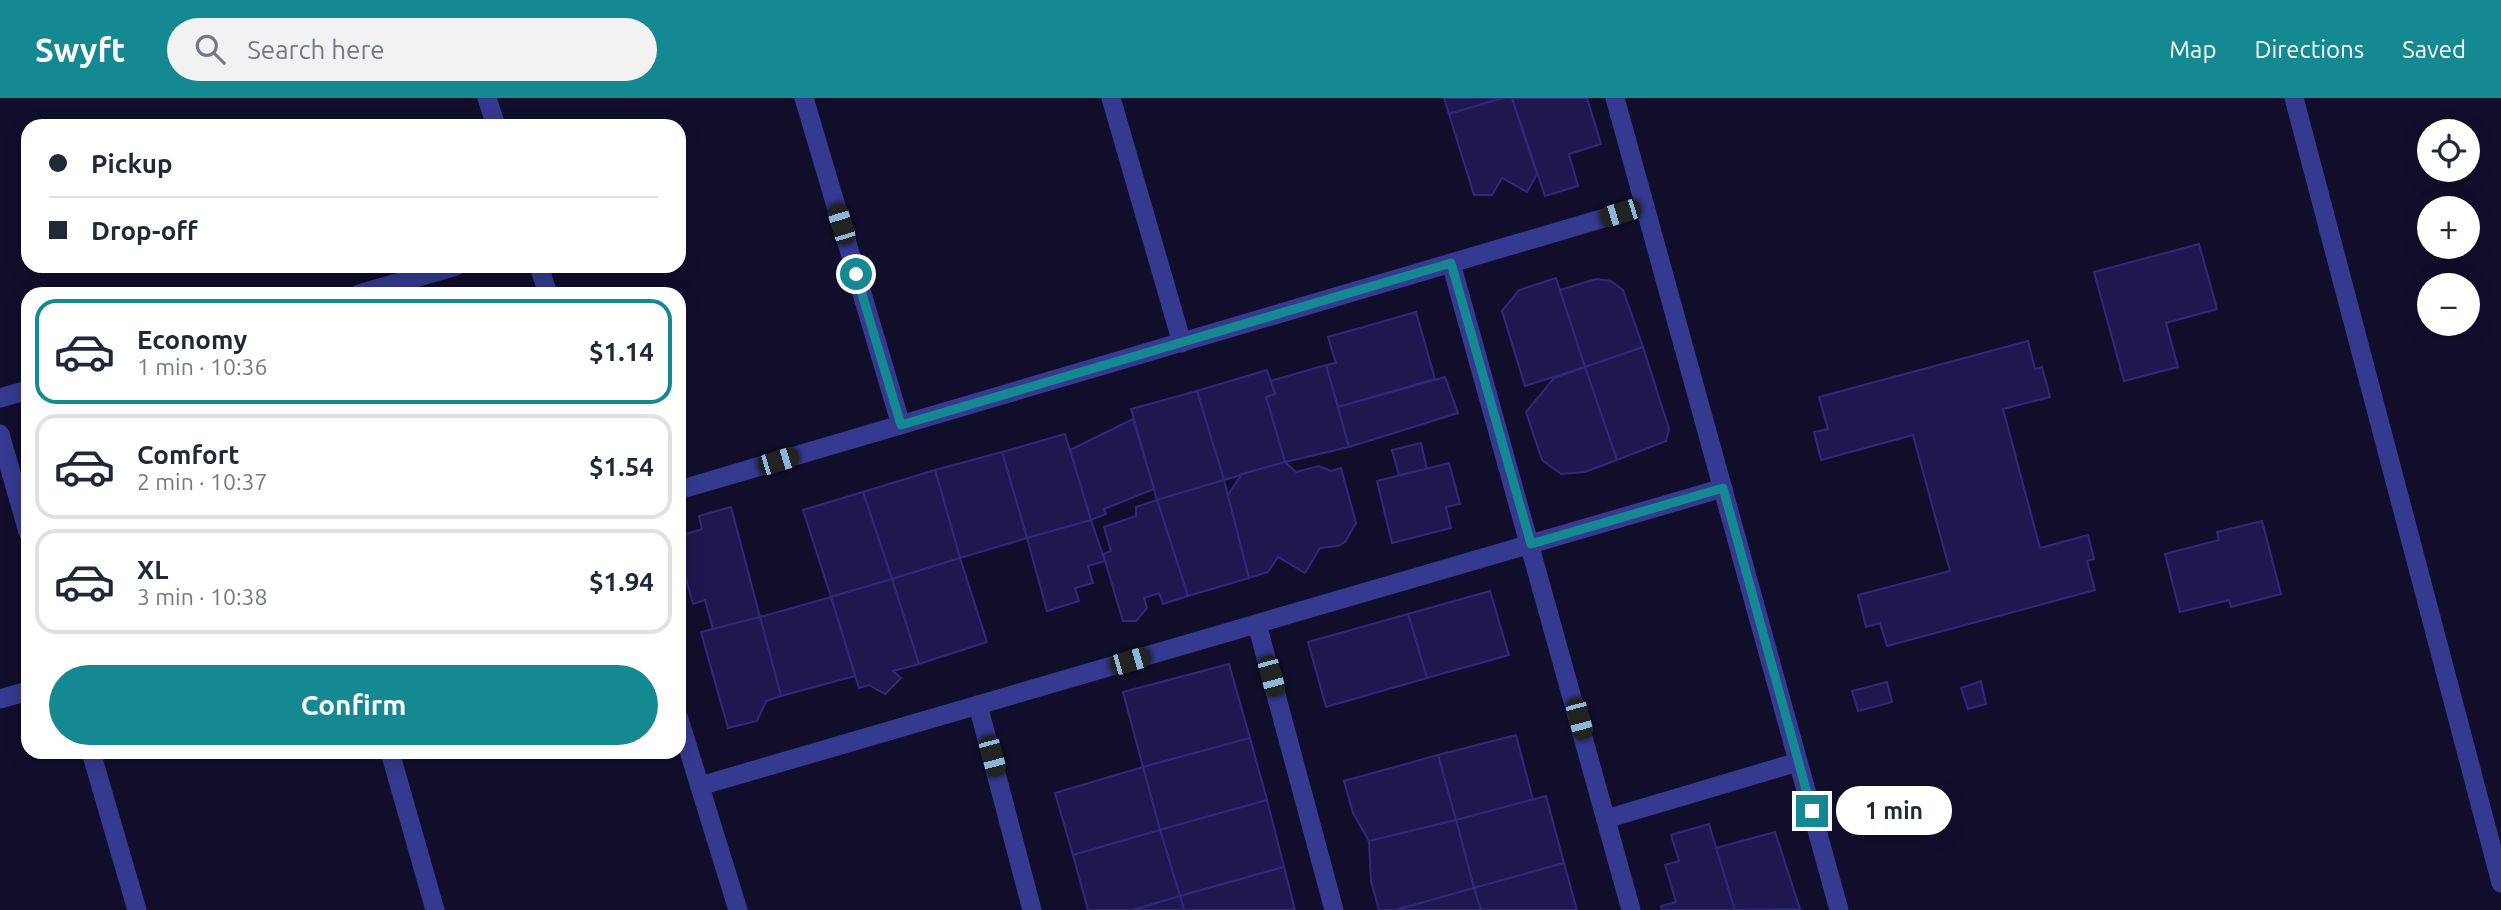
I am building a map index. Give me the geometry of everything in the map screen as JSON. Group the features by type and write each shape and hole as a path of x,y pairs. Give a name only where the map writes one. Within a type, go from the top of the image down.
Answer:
{"street":[{"path":"487,98 494,119"},
{"path":"804,98 901,425"},
{"path":"1111,98 1182,342"},
{"path":"1615,98 1839,910"},
{"path":"2294,98 2501,883"},
{"path":"686,488 1645,206"},
{"path":"1451,263 1631,910"},
{"path":"383,287 432,273"},
{"path":"0,398 21,392"},
{"path":"0,434 21,507"},
{"path":"700,786 1723,488"},
{"path":"1257,624 1334,910"},
{"path":"0,699 21,693"},
{"path":"978,705 1032,910"},
{"path":"686,741 738,910"},
{"path":"94,759 137,910"},
{"path":"392,759 435,910"},
{"path":"1606,819 1798,762"}],"building":[{"path":"1444,98 1503,98 1449,114"},
{"path":"1503,98 1512,98 1537,174 1527,192 1502,178 1492,195 1474,195 1449,114"},
{"path":"1512,98 1587,98 1601,144 1569,154 1578,186 1545,196"},
{"path":"2199,244 2217,309 2166,323 2178,367 2124,381 2094,272"},
{"path":"1556,278 1585,367 1525,386 1502,311 1519,290"},
{"path":"1596,279 1611,281 1623,290 1643,347 1585,367 1560,290"},
{"path":"1416,312 1435,379 1338,407 1326,365 1336,363 1328,337"},
{"path":"2028,341 2035,369 2042,367 2050,397 2003,409 2040,548 2088,535 2094,559 2087,561 2095,590 1887,646 1880,623 1866,627 1858,595 1950,571 1913,435 1821,460 1814,432 1828,429 1819,397"},
{"path":"1643,347 1669,429 1666,441 1617,460 1585,367"},
{"path":"1326,365 1349,447 1285,462 1266,397 1275,394 1270,381"},
{"path":"1585,367 1617,460 1585,472 1561,474 1542,460 1526,412 1554,378"},
{"path":"1267,370 1275,394 1266,397 1285,462 1224,480 1197,391"},
{"path":"1445,377 1458,413 1349,447 1338,407"},
{"path":"1197,391 1224,480 1157,500 1131,409"},
{"path":"1133,419 1154,489 1104,509 1106,514 1091,520 1070,450"},
{"path":"1065,434 1091,520 1027,538 1002,452"},
{"path":"1421,443 1427,469 1399,475 1392,450"},
{"path":"1002,452 1027,538 960,558 935,470"},
{"path":"1285,462 1296,472 1319,466 1331,471 1341,468 1356,523 1345,542 1338,546 1320,548 1305,573 1278,557 1268,572 1249,578 1227,496 1242,474"},
{"path":"1449,463 1460,504 1446,507 1451,528 1392,543 1377,481"},
{"path":"935,470 960,558 892,579 863,492"},
{"path":"1224,480 1249,578 1188,596 1157,500"},
{"path":"863,492 892,579 831,597 803,510"},
{"path":"1157,500 1188,596 1163,604 1159,593 1144,598 1147,608 1136,621 1123,621 1103,554 1111,551 1104,527 1136,516 1136,507"},
{"path":"731,507 760,617 713,629 705,600 693,604 686,579 686,534 702,529 699,516"},
{"path":"1091,520 1105,561 1088,566 1093,583 1075,588 1079,601 1047,611 1027,538"},
{"path":"2262,521 2281,594 2231,607 2229,600 2180,612 2165,554 2219,540 2217,532"},
{"path":"960,558 987,642 919,664 892,579"},
{"path":"892,579 919,664 893,671 901,678 885,694 869,685 859,688 831,597"},
{"path":"1490,591 1509,655 1427,678 1408,614"},
{"path":"831,597 855,676 781,696 760,617"},
{"path":"1408,614 1427,678 1326,707 1308,642"},
{"path":"760,617 781,696 766,701 757,721 728,728 701,632"},
{"path":"1229,664 1250,738 1143,767 1123,692"},
{"path":"1981,681 1986,704 1968,709 1961,688"},
{"path":"1887,682 1892,702 1858,711 1852,691"},
{"path":"1516,735 1533,800 1456,820 1438,755"},
{"path":"1250,738 1267,800 1160,830 1143,767"},
{"path":"1438,755 1456,820 1369,841 1353,813 1344,781"},
{"path":"1143,767 1160,830 1073,855 1055,793"},
{"path":"1546,796 1564,863 1474,888 1456,820"},
{"path":"1267,800 1284,867 1180,896 1160,830"},
{"path":"1456,820 1474,888 1396,910 1379,910 1371,881 1369,841"},
{"path":"1709,824 1735,910 1662,910 1661,906 1676,902 1665,865 1679,861 1671,835"},
{"path":"1160,830 1180,896 1133,910 1088,910 1073,855"},
{"path":"1775,832 1800,909 1735,910 1716,848"},
{"path":"1564,863 1577,910 1481,910 1474,888"},
{"path":"1284,867 1295,910 1184,910 1180,896"},
{"path":"1474,888 1481,910 1396,910"},
{"path":"1180,896 1184,910 1133,910"}],"route":[{"path":"856,274 901,425 1451,263 1531,544 1723,488 1812,811"}]}
